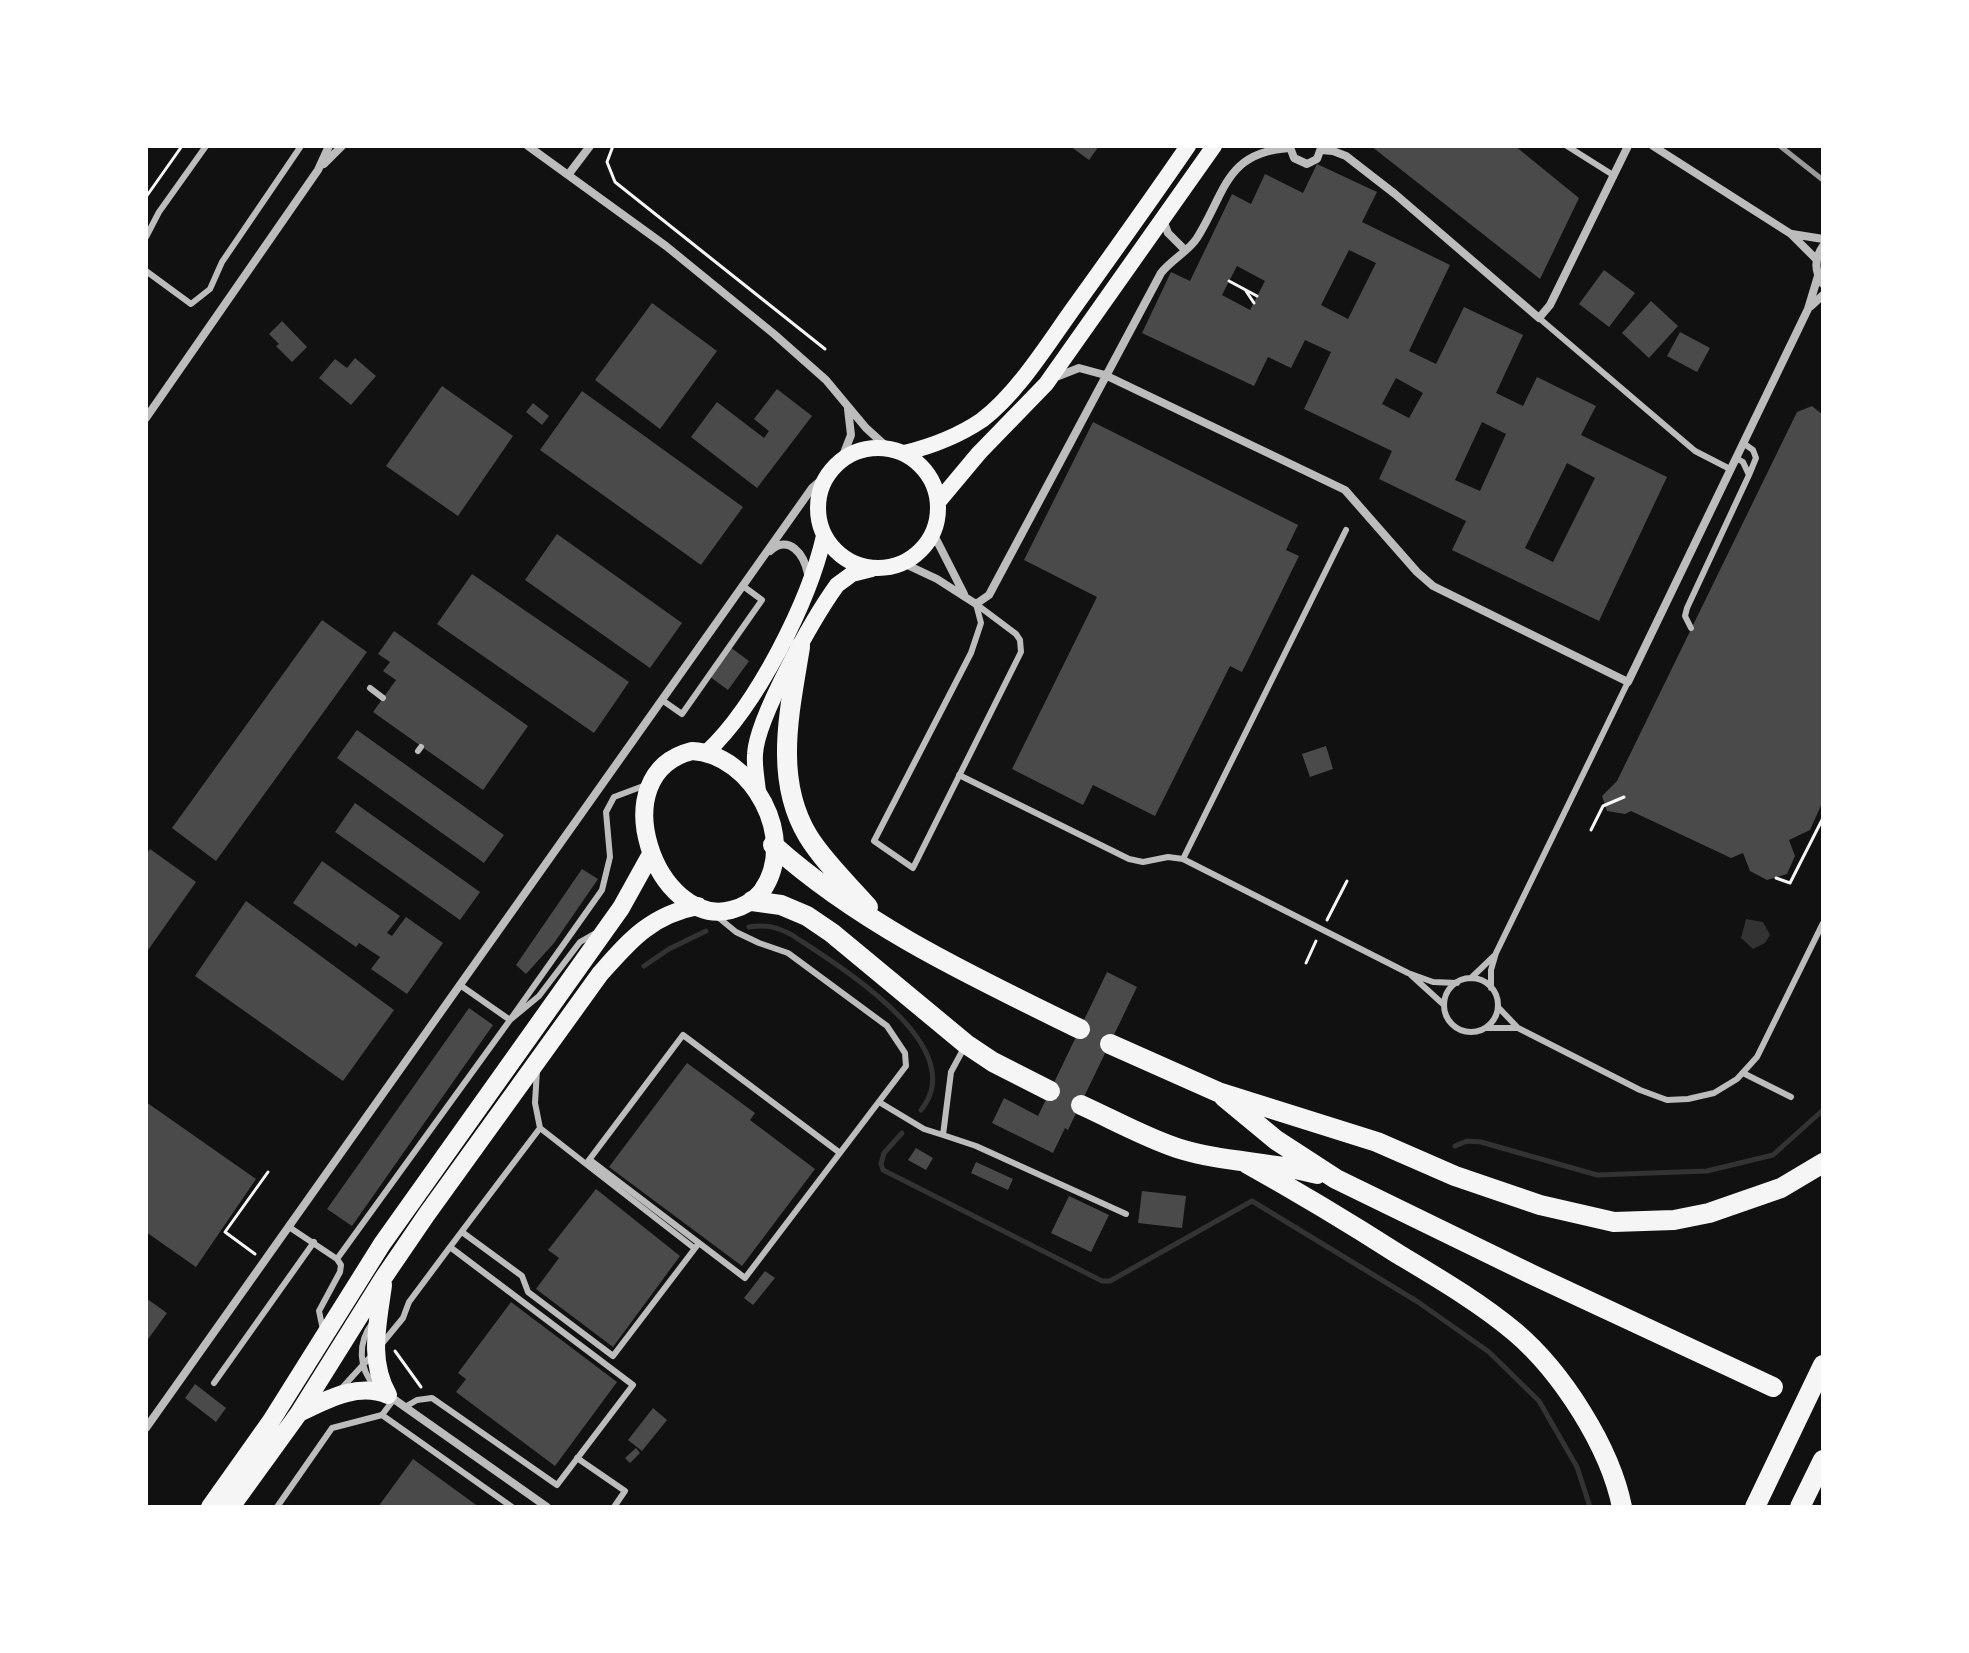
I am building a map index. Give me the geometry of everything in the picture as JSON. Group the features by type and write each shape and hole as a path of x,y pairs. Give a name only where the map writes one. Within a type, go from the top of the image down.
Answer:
{"highway":[{"path":"800,647 787,747 788,780 794,806 808,836 884,925"},
{"path":"773,845 824,887 884,925 971,976 1080,1029"},
{"path":"752,901 781,905 807,916 832,933 966,1044 993,1062 1050,1091"},
{"path":"1110,1044 1218,1092 1377,1142 1455,1176 1540,1205 1614,1222 1674,1220 1709,1213 1781,1188 1823,1163"},
{"path":"1218,1092 1276,1140 1336,1179 1773,1387"},
{"path":"1081,1105 1177,1148 1246,1163 1291,1166 1336,1179"},
{"path":"1246,1163 1324,1207 1451,1286 1518,1335 1582,1413 1610,1469 1622,1507"},
{"path":"1755,1507 1823,1365"},
{"path":"1800,1507 1823,1460"}],"main road":[{"path":"707,752 740,716 809,586 824,536 817,505 827,475 842,458 865,448 896,450 935,446 983,419 1004,399 1053,337 1188,146"},
{"path":"938,502 979,453 1046,384 1214,146"},
{"path":"758,792 755,753 770,710 800,647 837,585 852,574 903,563 920,551 933,533 938,502 928,473 896,450"},
{"path":"824,536 845,558 874,568"},
{"path":"231,1507 299,1413 384,1277 600,974 650,924 674,911 704,908 725,912 752,901 768,879 773,845 766,809 758,792 733,765 707,752 692,751 666,762 649,784 644,818 651,854 671,885 704,908"},
{"path":"210,1507 271,1421 382,1244 608,927 651,854"},
{"path":"384,1277 391,1318 369,1359 387,1395"},
{"path":"299,1413 360,1390 387,1395"}],"street":[{"path":"146,418 318,170 329,146"},
{"path":"318,170 342,146"},
{"path":"528,146 666,246 752,316 826,380 846,404 896,450"},
{"path":"568,175 590,146"},
{"path":"903,563 937,579 976,604 989,595 1161,273 1197,237 1221,191 1240,166 1262,151 1290,147 1294,158 1307,164 1317,159 1321,148 1346,156 1539,318 1550,305 1628,146"},
{"path":"1046,384 1073,368 1086,368 1345,490 1433,586 1628,682 1820,280 1816,259 1791,234 1653,146"},
{"path":"1163,220 1168,233 1185,250"},
{"path":"1791,234 1823,239"},
{"path":"1816,259 1823,246"},
{"path":"1808,309 1823,295"},
{"path":"842,458 851,435 846,404"},
{"path":"146,1428 812,488 827,475"},
{"path":"933,533 967,598"},
{"path":"763,557 774,547 789,544 806,564 809,586"},
{"path":"387,1395 547,1507"}],"lane":[{"path":"146,237 159,212 206,146"},
{"path":"146,271 191,304 210,289 222,262 301,146"},
{"path":"1567,146 1613,175"},
{"path":"1539,318 1695,451 1730,469"},
{"path":"1691,628 1685,616 1687,608 1756,458 1753,450 1743,443"},
{"path":"1736,458 1748,468 1749,475"},
{"path":"1183,859 1346,530"},
{"path":"662,700 682,714 762,600 743,586"},
{"path":"976,604 1016,634 1021,652 913,868 874,841 971,653 981,623 976,604"},
{"path":"1491,988 1491,970 1496,953 1628,682"},
{"path":"370,688 383,698"},
{"path":"959,775 1129,859 1143,862 1168,857 1183,859 1408,973 1433,982 1457,983 1471,978 1496,953"},
{"path":"337,1259 602,890 610,857 606,812 614,797 649,784"},
{"path":"537,1062 535,1103 540,1128 745,1278 906,1066 905,1053 887,1026 788,953 736,932 704,908"},
{"path":"1471,978 1486,982 1498,1007 1518,1028 1640,1090 1667,1100 1688,1099 1714,1093 1743,1073 1757,1057 1823,923"},
{"path":"510,1020 539,996 580,942 608,927"},
{"path":"1408,973 1444,1005"},
{"path":"1457,983 1446,996 1444,1005 1449,1021 1461,1031 1470,1033 1487,1028 1518,1028"},
{"path":"460,985 510,1020"},
{"path":"1487,1028 1493,1022 1498,1007"},
{"path":"588,1162 683,1035 840,1153"},
{"path":"943,1135 951,1072 966,1044"},
{"path":"1743,1073 1791,1097"},
{"path":"879,1102 924,1129 976,1146 1126,1214"},
{"path":"391,1318 409,1302 540,1128"},
{"path":"289,1227 314,1242 341,1265 319,1311 324,1337"},
{"path":"462,1232 522,1276 528,1292 613,1356 696,1245"},
{"path":"214,1383 314,1242"},
{"path":"405,1407 417,1400 432,1398 557,1485 633,1385 450,1247"},
{"path":"332,1398 369,1359"},
{"path":"382,1415 387,1395"},
{"path":"277,1507 332,1428 382,1415 512,1507"},
{"path":"577,1458 625,1491 614,1507"}],"path":[{"path":"146,197 182,146"},
{"path":"613,146 607,162 615,182 825,349"},
{"path":"1229,281 1257,296"},
{"path":"1243,289 1254,303"},
{"path":"1591,830 1603,806 1624,797"},
{"path":"1776,878 1790,883 1823,818"},
{"path":"264,1261 225,1232 268,1172"},
{"path":"396,1354 432,1398"}],"shaded area":[{"path":"1746,919 1763,922 1770,935 1765,943 1753,949 1741,938"}],"building":[{"path":"1070,146 1099,146 1089,160"},
{"path":"1371,146 1515,146 1579,198 1540,279"},
{"path":"1317,164 1377,192 1362,222 1450,265 1409,351 1436,364 1464,307 1523,335 1496,393 1523,406 1537,377 1596,406 1581,435 1667,477 1599,621 1452,550 1466,521 1379,479 1392,451 1304,409 1331,352 1305,340 1291,368 1268,357 1254,386 1142,333 1171,272 1190,281 1232,194 1251,204 1265,174 1303,193","holes":["1349,250 1376,263 1348,319 1321,305","1237,266 1265,281 1250,310 1222,295","1396,378 1423,393 1409,418 1382,404","1482,422 1506,434 1480,491 1455,480","1567,463 1595,478 1553,562 1525,548"]},
{"path":"1604,270 1635,293 1609,327 1579,304"},
{"path":"1651,301 1678,326 1649,358 1622,333"},
{"path":"652,303 717,351 660,429 595,380"},
{"path":"282,321 307,347 292,362 269,334"},
{"path":"1680,332 1710,348 1697,372 1667,356"},
{"path":"355,358 376,376 351,405 319,378 335,359 347,368"},
{"path":"442,386 513,436 458,516 386,466"},
{"path":"777,389 812,416 757,488 691,437 717,402 764,438 769,431 754,419"},
{"path":"582,391 743,507 701,565 540,450"},
{"path":"533,403 549,416 542,425 526,412"},
{"path":"1812,406 1823,415 1823,801 1810,830 1789,840 1795,856 1787,874 1767,880 1750,871 1743,853 1731,858 1631,811 1625,814 1607,811 1602,796 1617,781 1797,412"},
{"path":"1093,422 1298,525 1286,550 1299,556 1242,672 1230,666 1155,816 1093,785 1083,805 1012,769 1097,597 1024,560"},
{"path":"557,534 682,623 650,668 525,580"},
{"path":"472,574 629,682 594,733 437,624"},
{"path":"322,620 367,652 216,861 172,828"},
{"path":"394,631 528,726 483,790 373,712 396,680 383,671 390,662 378,654"},
{"path":"730,647 749,661 728,690 709,676"},
{"path":"357,730 504,835 484,863 337,758"},
{"path":"1326,746 1333,769 1310,777 1302,754"},
{"path":"355,803 480,892 460,920 335,832"},
{"path":"150,849 196,882 146,953 146,854"},
{"path":"322,861 400,916 387,933 392,936 406,917 443,943 407,994 371,969 380,957 359,943 356,947 293,903"},
{"path":"582,869 598,879 554,943 526,974 516,965"},
{"path":"246,901 394,1010 343,1081 195,976"},
{"path":"1107,972 1137,987 1068,1130 1065,1128 1053,1153 992,1123 1004,1098 1038,1116"},
{"path":"469,1008 493,1025 352,1226 327,1209"},
{"path":"687,1063 755,1113 750,1120 815,1169 742,1266 609,1167"},
{"path":"146,1102 256,1179 196,1267 146,1232"},
{"path":"916,1148 933,1158 926,1170 908,1160"},
{"path":"976,1162 1013,1179 1008,1190 971,1173"},
{"path":"596,1189 680,1256 613,1347 536,1289 559,1258 548,1250"},
{"path":"1142,1191 1186,1196 1182,1228 1138,1223"},
{"path":"1069,1196 1109,1215 1091,1252 1051,1233"},
{"path":"765,1271 775,1278 753,1305 744,1298"},
{"path":"146,1298 167,1313 146,1342"},
{"path":"511,1302 617,1382 555,1466 456,1392 466,1379 458,1373"},
{"path":"195,1384 226,1408 216,1422 185,1398"},
{"path":"653,1408 667,1420 642,1451 628,1440"},
{"path":"636,1448 640,1453 630,1463 625,1458"},
{"path":"413,1459 479,1507 378,1507"}],"waterway":[{"path":"749,927 771,927 792,935 838,966 893,1010 915,1034 929,1060 932,1085 921,1110"},
{"path":"644,966 669,949 706,931"},
{"path":"1455,1146 1467,1141 1481,1142 1597,1175 1707,1171 1773,1155 1823,1110"},
{"path":"902,1133 884,1153 883,1170 1102,1281 1110,1281 1252,1201 1418,1302 1489,1352 1539,1401 1577,1467 1590,1507"}],"railway":[{"path":"1780,146 1823,180"}]}
